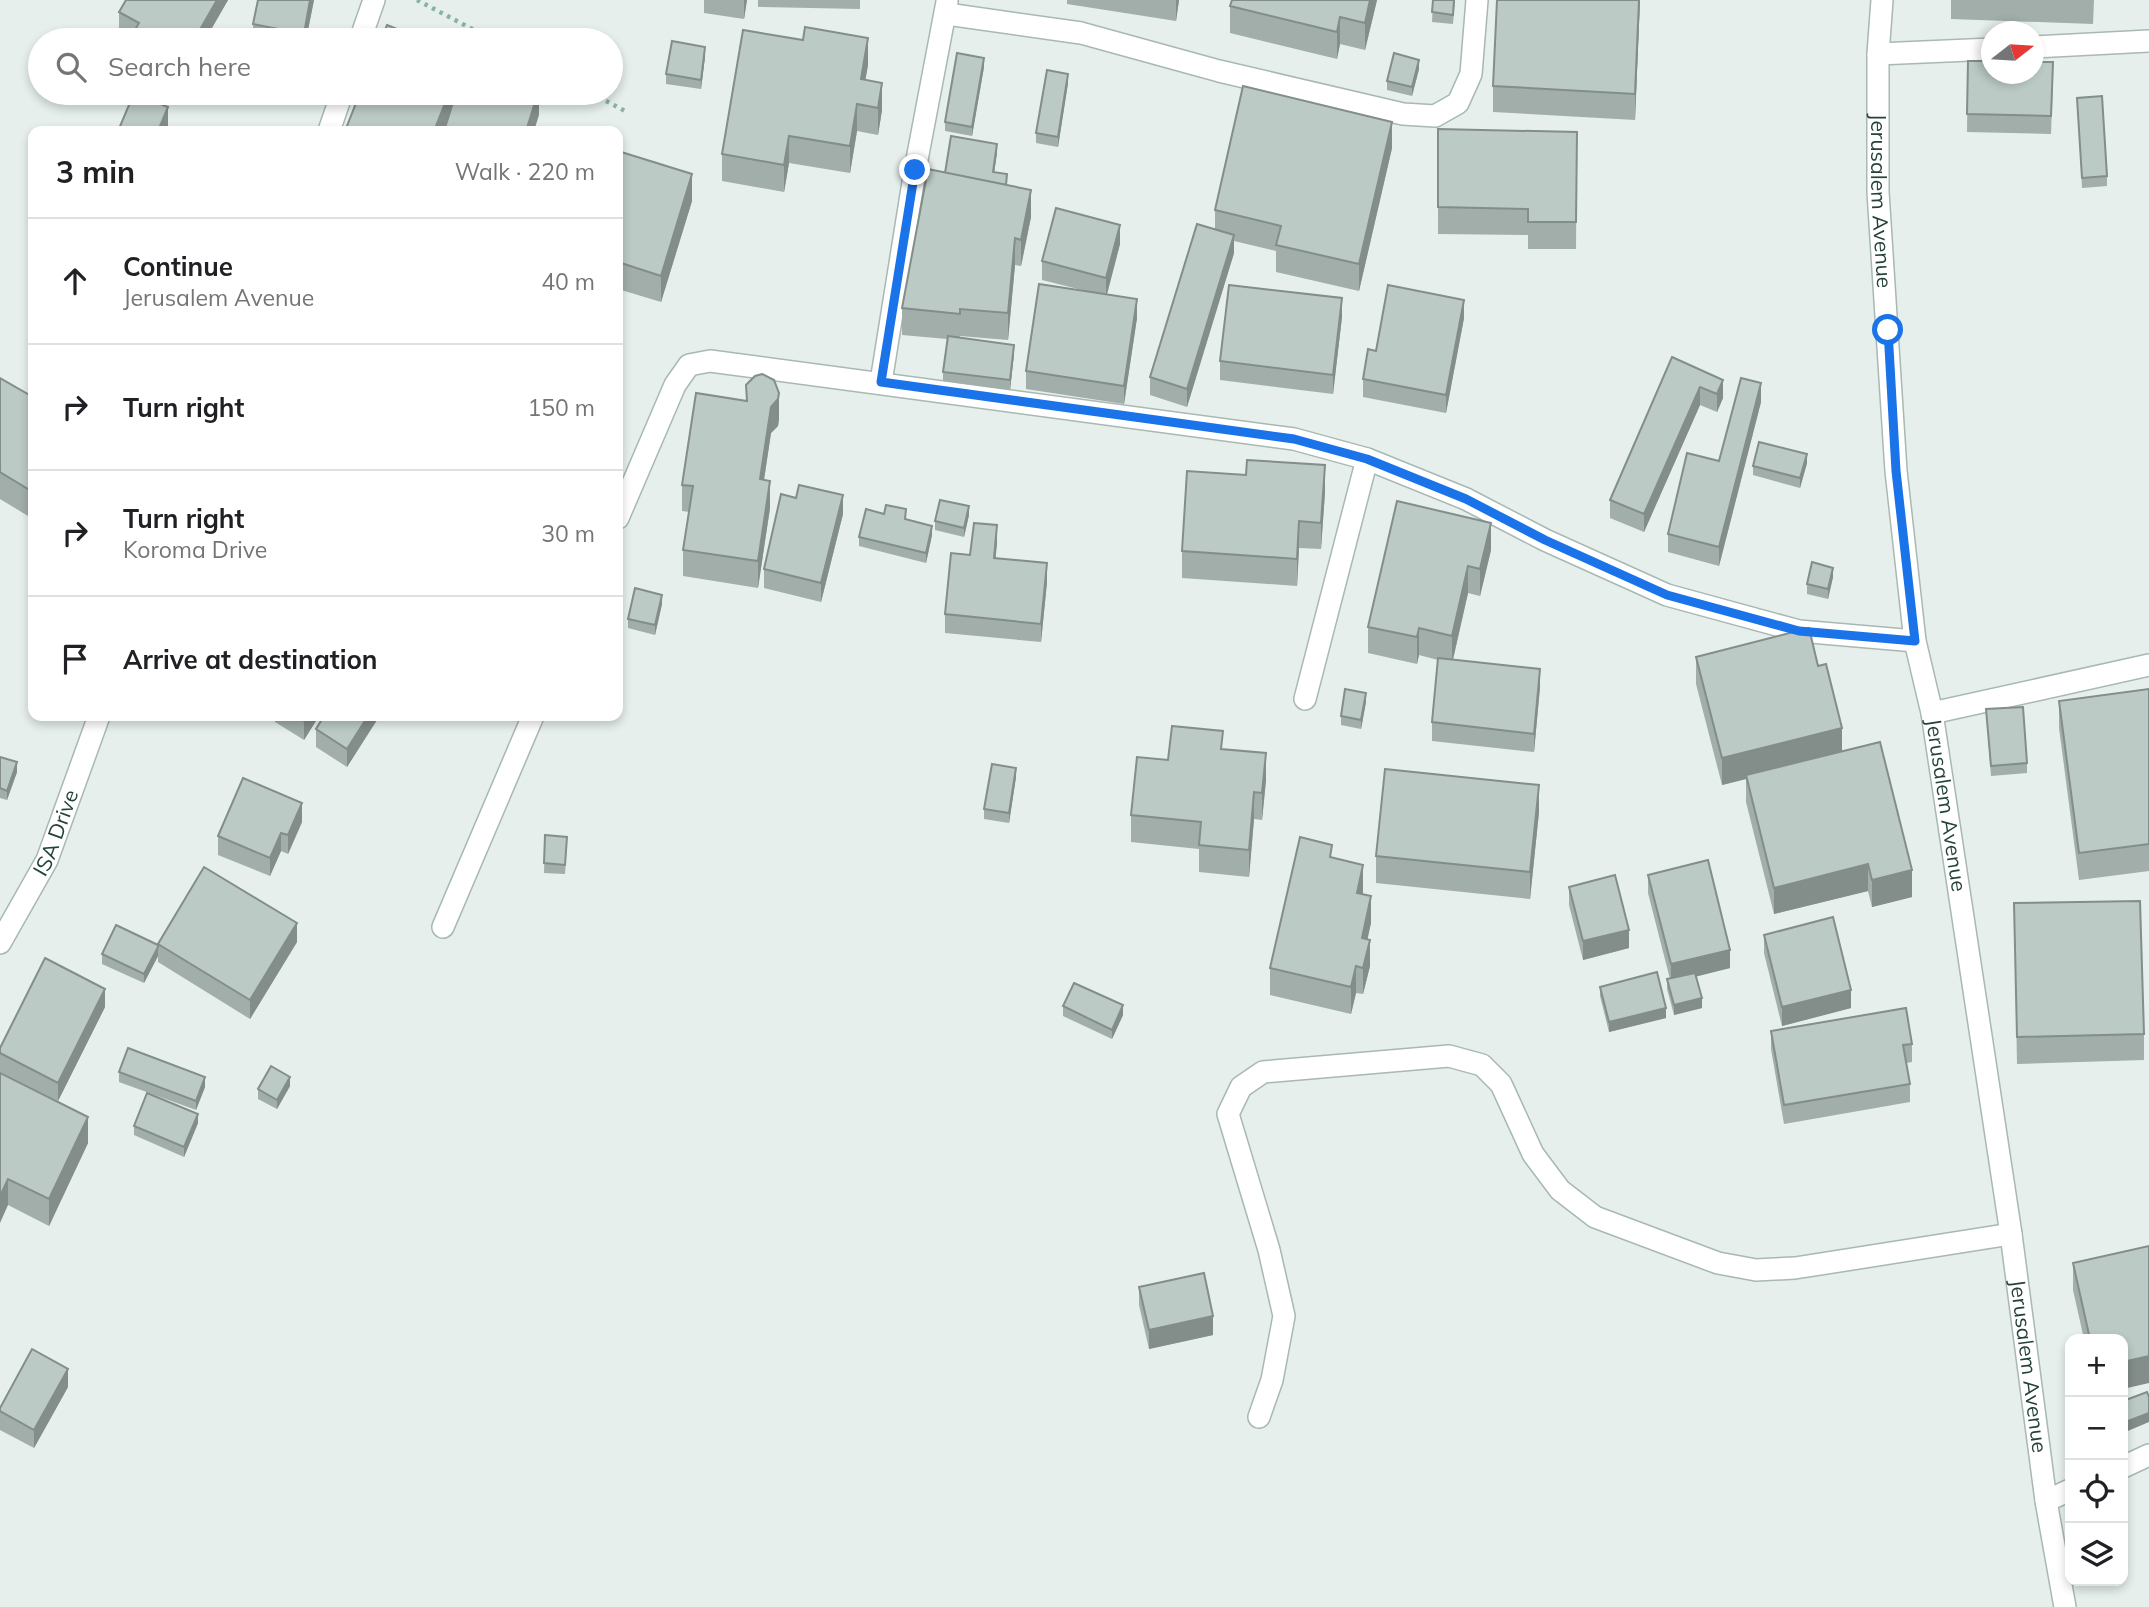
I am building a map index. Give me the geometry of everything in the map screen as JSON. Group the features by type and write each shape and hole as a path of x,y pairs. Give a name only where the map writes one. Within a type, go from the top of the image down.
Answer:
{"street":[{"path":"364,28 374,0"},
{"path":"881,382 915,170 947,7 1081,33 1232,74 1403,114 1435,116 1458,103 1471,74 1477,0"},
{"name":"Jerusalem Avenue","path":"1882,0 1878,54 1878,192 1896,471 1915,641 1931,713 2011,1234 2046,1501 2065,1607"},
{"path":"2044,46 2149,41"},
{"path":"1878,54 1981,49"},
{"path":"331,126 338,105"},
{"path":"623,506 675,385 689,365 710,361 1294,439 1367,459 1466,499 1545,540 1667,595 1799,631 1915,641"},
{"path":"1305,699 1367,459"},
{"path":"1931,713 2149,665"},
{"name":"ISA Drive","path":"0,943 47,860 97,721"},
{"path":"443,927 531,721"},
{"path":"1259,1417 1272,1380 1284,1316 1269,1250 1228,1114 1241,1087 1262,1072 1449,1056 1482,1065 1501,1084 1533,1154 1560,1190 1595,1217 1718,1263 1756,1270 1795,1268 2011,1234"},
{"path":"2128,1465 2149,1455"},
{"path":"2046,1501 2065,1492"}],"path":[{"path":"417,0 470,28"},
{"path":"614,105 627,112"}],"building":[{"path":"126,0 217,0 201,28 136,28 139,23 119,12"},
{"path":"258,0 310,0 305,28 273,28 253,24"},
{"path":"1232,0 1370,0 1365,23 1340,17 1337,32 1230,6"},
{"path":"1433,0 1454,0 1453,15 1432,12"},
{"path":"1497,0 1639,0 1635,94 1493,86"},
{"path":"805,27 868,38 861,79 882,83 878,108 857,104 850,146 789,136 784,165 722,154 743,30 803,40"},
{"path":"672,41 705,47 701,80 666,74"},
{"path":"957,53 984,58 972,127 945,122"},
{"path":"1394,53 1419,60 1412,87 1387,81"},
{"path":"1968,61 1981,61 1981,84 2044,84 2044,62 2053,62 2051,116 1967,114"},
{"path":"1047,70 1068,74 1058,137 1036,133"},
{"path":"1243,86 1392,122 1359,264 1276,245 1281,226 1215,210"},
{"path":"2102,96 2107,176 2082,178 2077,98"},
{"path":"129,105 168,107 160,126 120,126"},
{"path":"355,105 444,105 436,126 347,126"},
{"path":"452,105 534,105 528,126 446,126"},
{"path":"1438,129 1577,132 1576,222 1528,222 1528,209 1438,207"},
{"path":"951,136 997,144 993,172 1007,174 1006,185 945,173"},
{"path":"623,153 692,174 661,276 623,264"},
{"path":"928,169 1031,190 1021,240 1015,238 1008,313 960,309 960,314 902,308"},
{"path":"1056,208 1120,225 1106,278 1042,261"},
{"path":"1197,224 1234,235 1187,389 1150,377"},
{"path":"1039,284 1137,299 1124,386 1026,371"},
{"path":"1229,285 1342,298 1333,375 1220,361"},
{"path":"1388,285 1464,300 1446,395 1363,379 1368,349 1376,351"},
{"path":"948,336 1014,345 1010,380 943,372"},
{"path":"1672,357 1723,380 1717,394 1700,387 1644,514 1610,500"},
{"path":"762,374 774,380 779,393 778,399 771,407 760,479 770,481 758,561 683,550 693,486 682,485 696,393 747,401 746,385 755,376"},
{"path":"0,378 28,394 28,489 0,472"},
{"path":"1741,378 1761,383 1719,547 1668,534 1687,453 1719,461"},
{"path":"1759,442 1807,454 1800,478 1753,466"},
{"path":"1247,460 1325,465 1321,523 1299,521 1297,559 1182,551 1187,471 1246,475"},
{"path":"799,485 843,495 821,583 764,569 781,494 796,498"},
{"path":"940,500 969,506 964,528 935,521"},
{"path":"1397,501 1491,523 1480,569 1468,566 1452,636 1419,628 1417,637 1368,627"},
{"path":"886,505 906,509 905,519 932,526 926,553 859,537 866,509 884,514"},
{"path":"974,523 997,525 994,558 1047,563 1041,624 945,614 951,553 970,555"},
{"path":"1812,562 1833,568 1828,589 1807,584"},
{"path":"635,588 662,595 655,625 628,619"},
{"path":"1809,628 1818,666 1826,664 1842,728 1722,758 1696,657"},
{"path":"1438,658 1540,669 1534,734 1432,722"},
{"path":"1345,689 1366,693 1361,720 1341,716"},
{"path":"2149,689 2149,844 2079,853 2059,701"},
{"path":"2023,707 2027,763 1991,766 1986,709"},
{"path":"321,721 365,721 347,749 316,729"},
{"path":"1172,726 1223,731 1221,749 1266,753 1262,793 1254,792 1249,850 1199,845 1201,822 1131,815 1137,757 1168,760"},
{"path":"1880,742 1912,870 1872,880 1868,864 1774,888 1746,775"},
{"path":"0,757 17,762 7,791 0,788"},
{"path":"992,764 1016,768 1009,813 984,809"},
{"path":"1385,769 1539,785 1530,872 1376,856"},
{"path":"243,778 302,803 288,835 281,833 270,858 218,836"},
{"path":"545,835 567,837 565,865 544,863"},
{"path":"1300,837 1332,845 1330,857 1363,865 1357,893 1371,896 1362,938 1370,940 1363,968 1356,966 1351,987 1270,968"},
{"path":"1708,860 1730,950 1671,964 1648,875"},
{"path":"204,867 297,923 250,1000 158,944"},
{"path":"1615,875 1629,930 1583,941 1569,887"},
{"path":"2140,901 2144,1034 2017,1037 2014,903"},
{"path":"1833,917 1851,990 1782,1007 1764,935"},
{"path":"116,925 158,945 144,974 102,954"},
{"path":"45,958 105,989 58,1083 0,1053 0,1048"},
{"path":"1657,972 1666,1008 1609,1022 1600,987"},
{"path":"1695,973 1702,998 1674,1005 1667,979"},
{"path":"1074,983 1123,1005 1112,1030 1063,1006"},
{"path":"1906,1008 1912,1044 1903,1045 1910,1084 1784,1105 1771,1031"},
{"path":"128,1048 205,1077 196,1101 119,1072"},
{"path":"271,1066 290,1077 277,1100 258,1089"},
{"path":"0,1073 88,1117 49,1199 8,1179 0,1196"},
{"path":"147,1093 198,1114 184,1147 134,1126"},
{"path":"2149,1246 2149,1356 2128,1361 2128,1334 2089,1334 2073,1263"},
{"path":"1204,1273 1213,1316 1149,1330 1139,1287"},
{"path":"32,1349 68,1369 34,1430 0,1411"},
{"path":"2147,1392 2149,1413 2128,1421 2128,1399"}],"route":[{"path":"915,170 881,382 1294,439 1367,459 1466,499 1545,540 1667,595 1799,631 1915,641 1896,471 1888,330"}]}
